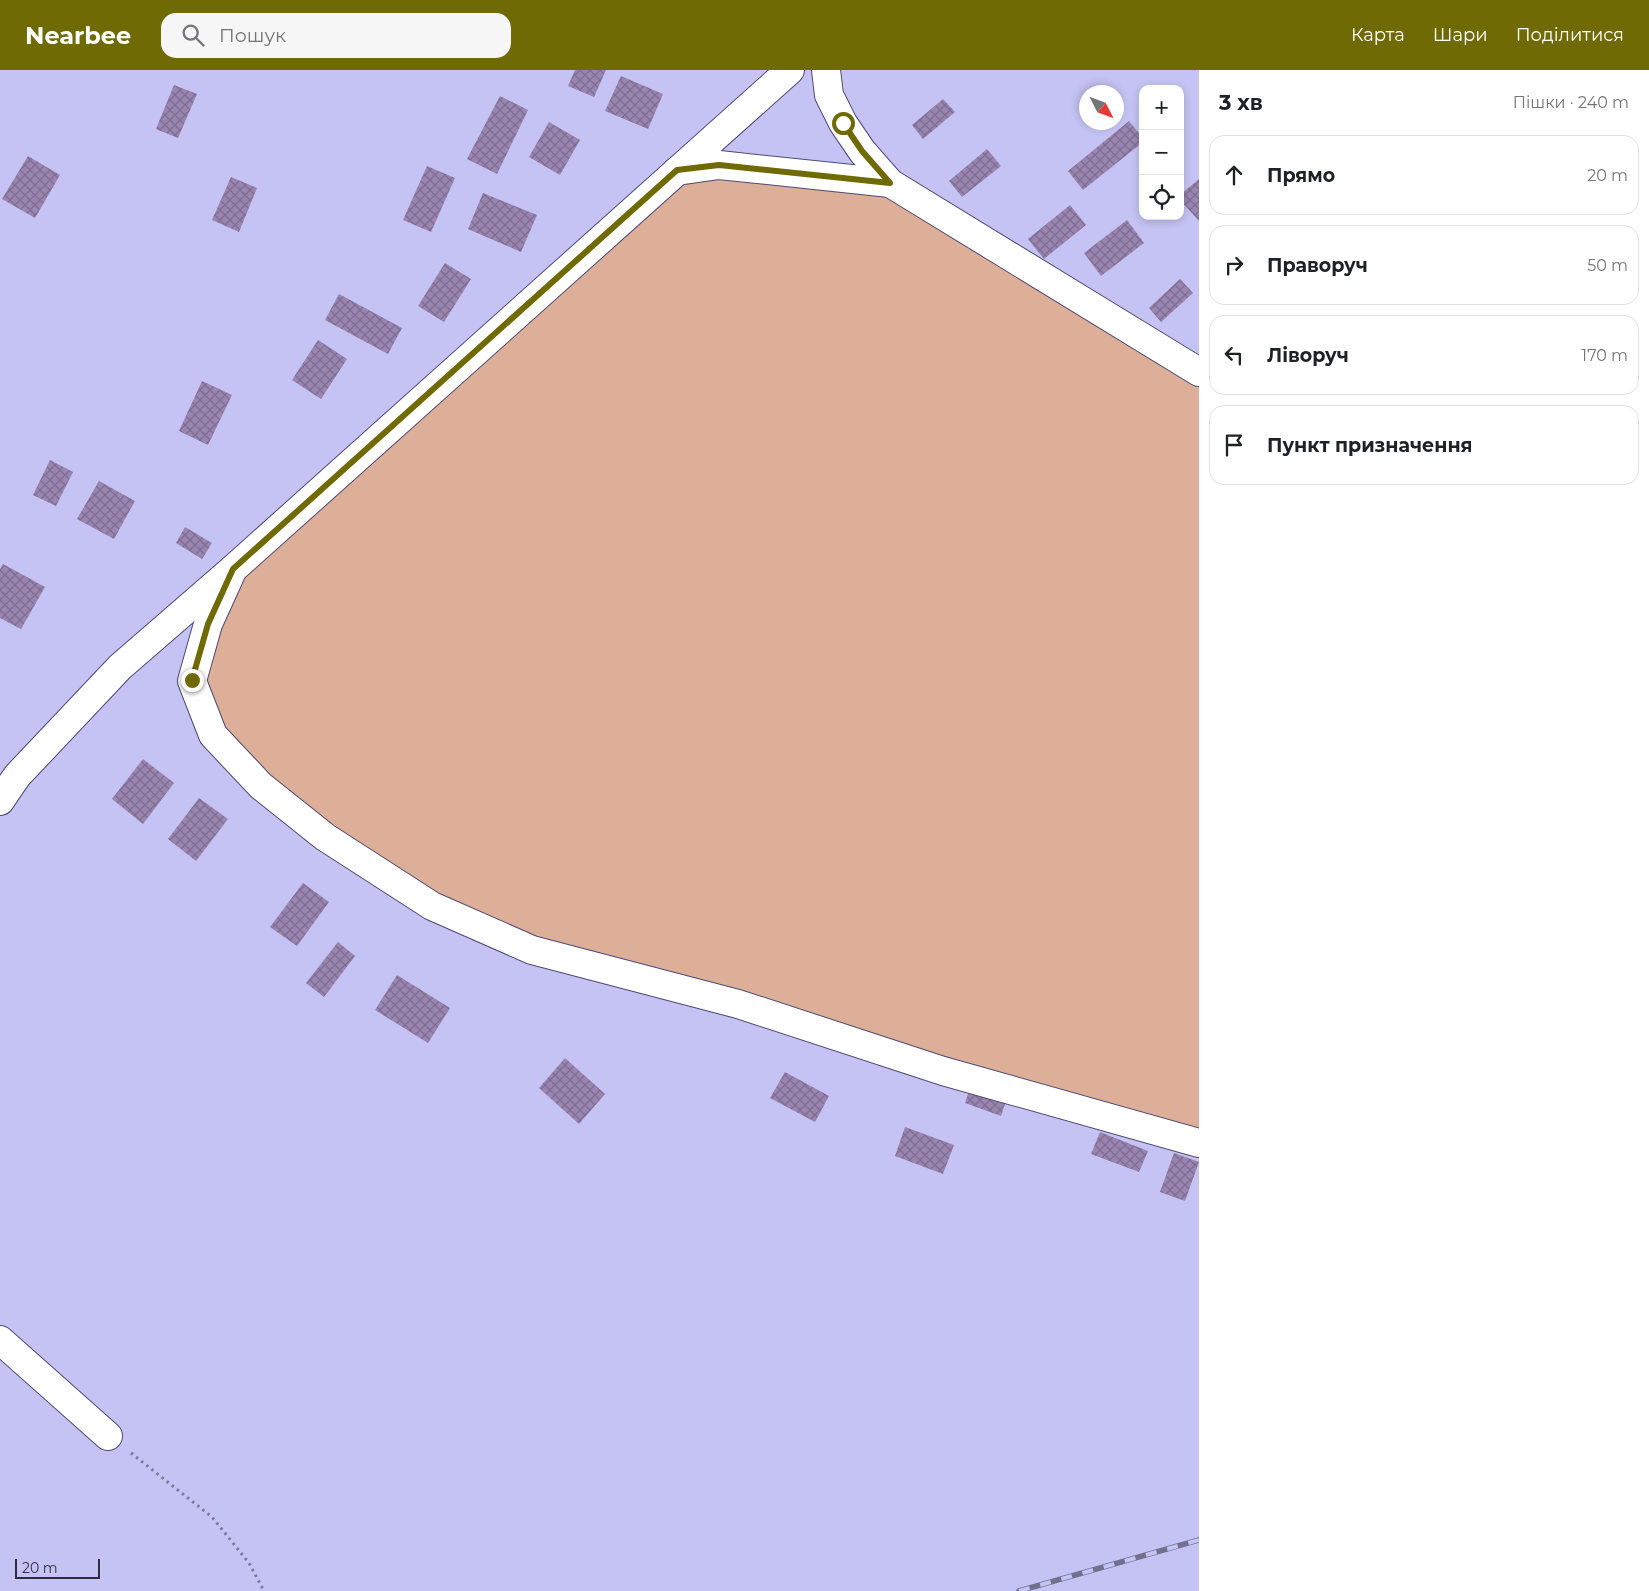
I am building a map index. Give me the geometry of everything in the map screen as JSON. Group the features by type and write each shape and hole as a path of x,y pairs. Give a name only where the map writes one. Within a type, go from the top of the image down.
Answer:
{"street":[{"path":"0,800 17,776 120,667 233,569 790,70"},
{"path":"826,70 829,95 843,123 862,151 890,183 1199,372"},
{"path":"677,170 719,165 890,183"},
{"path":"233,569 208,624 192,680 213,735 261,786 324,837 432,906 532,950 738,1004 943,1071 1199,1143"},
{"path":"0,1340 108,1436"}],"path":[{"path":"108,1436 212,1517 249,1563 264,1591"}],"shaded area":[{"path":"677,171 890,183 1199,372 1199,1143 432,906 261,786 192,681 233,569"}],"building":[{"path":"575,70 606,70 594,97 568,86"},
{"path":"621,76 663,94 648,129 605,111"},
{"path":"174,85 197,94 178,138 156,129"},
{"path":"500,96 528,110 497,174 467,159"},
{"path":"943,99 955,112 923,139 912,125"},
{"path":"1129,121 1139,133 1139,145 1083,190 1068,171 1118,130 1124,130 1124,125"},
{"path":"549,122 580,140 560,175 529,157"},
{"path":"987,149 1001,166 962,197 949,181"},
{"path":"28,156 60,175 35,218 2,199"},
{"path":"427,166 455,178 431,232 403,220"},
{"path":"231,177 257,188 239,232 212,220"},
{"path":"1199,179 1199,221 1184,204 1184,192"},
{"path":"483,193 537,215 521,252 468,229"},
{"path":"1070,205 1086,225 1044,259 1028,239"},
{"path":"1127,220 1144,243 1101,276 1084,253"},
{"path":"445,263 471,279 444,322 418,306"},
{"path":"1180,279 1193,293 1161,322 1149,308"},
{"path":"339,294 402,328 388,354 325,320"},
{"path":"318,340 347,359 321,399 292,380"},
{"path":"202,381 232,395 208,445 179,431"},
{"path":"50,460 73,472 56,506 33,495"},
{"path":"99,481 135,501 114,539 77,519"},
{"path":"185,527 212,543 202,559 176,543"},
{"path":"3,564 45,587 21,629 0,618 0,569"},
{"path":"143,759 174,783 143,824 112,799"},
{"path":"199,798 228,819 196,861 168,839"},
{"path":"303,883 329,902 297,946 270,927"},
{"path":"338,942 355,956 324,997 306,983"},
{"path":"397,975 450,1008 428,1043 375,1010"},
{"path":"565,1058 605,1094 579,1124 539,1088"},
{"path":"785,1072 829,1096 815,1122 770,1098"},
{"path":"970,1088 1006,1101 1001,1116 965,1103"},
{"path":"905,1127 954,1145 943,1174 895,1156"},
{"path":"1100,1132 1148,1151 1139,1172 1091,1154"},
{"path":"1174,1153 1199,1162 1185,1201 1160,1192"}],"railway":[{"path":"1019,1591 1199,1540"}],"route":[{"path":"192,680 208,624 233,569 677,170 719,165 890,183 862,151 843,123"}]}
